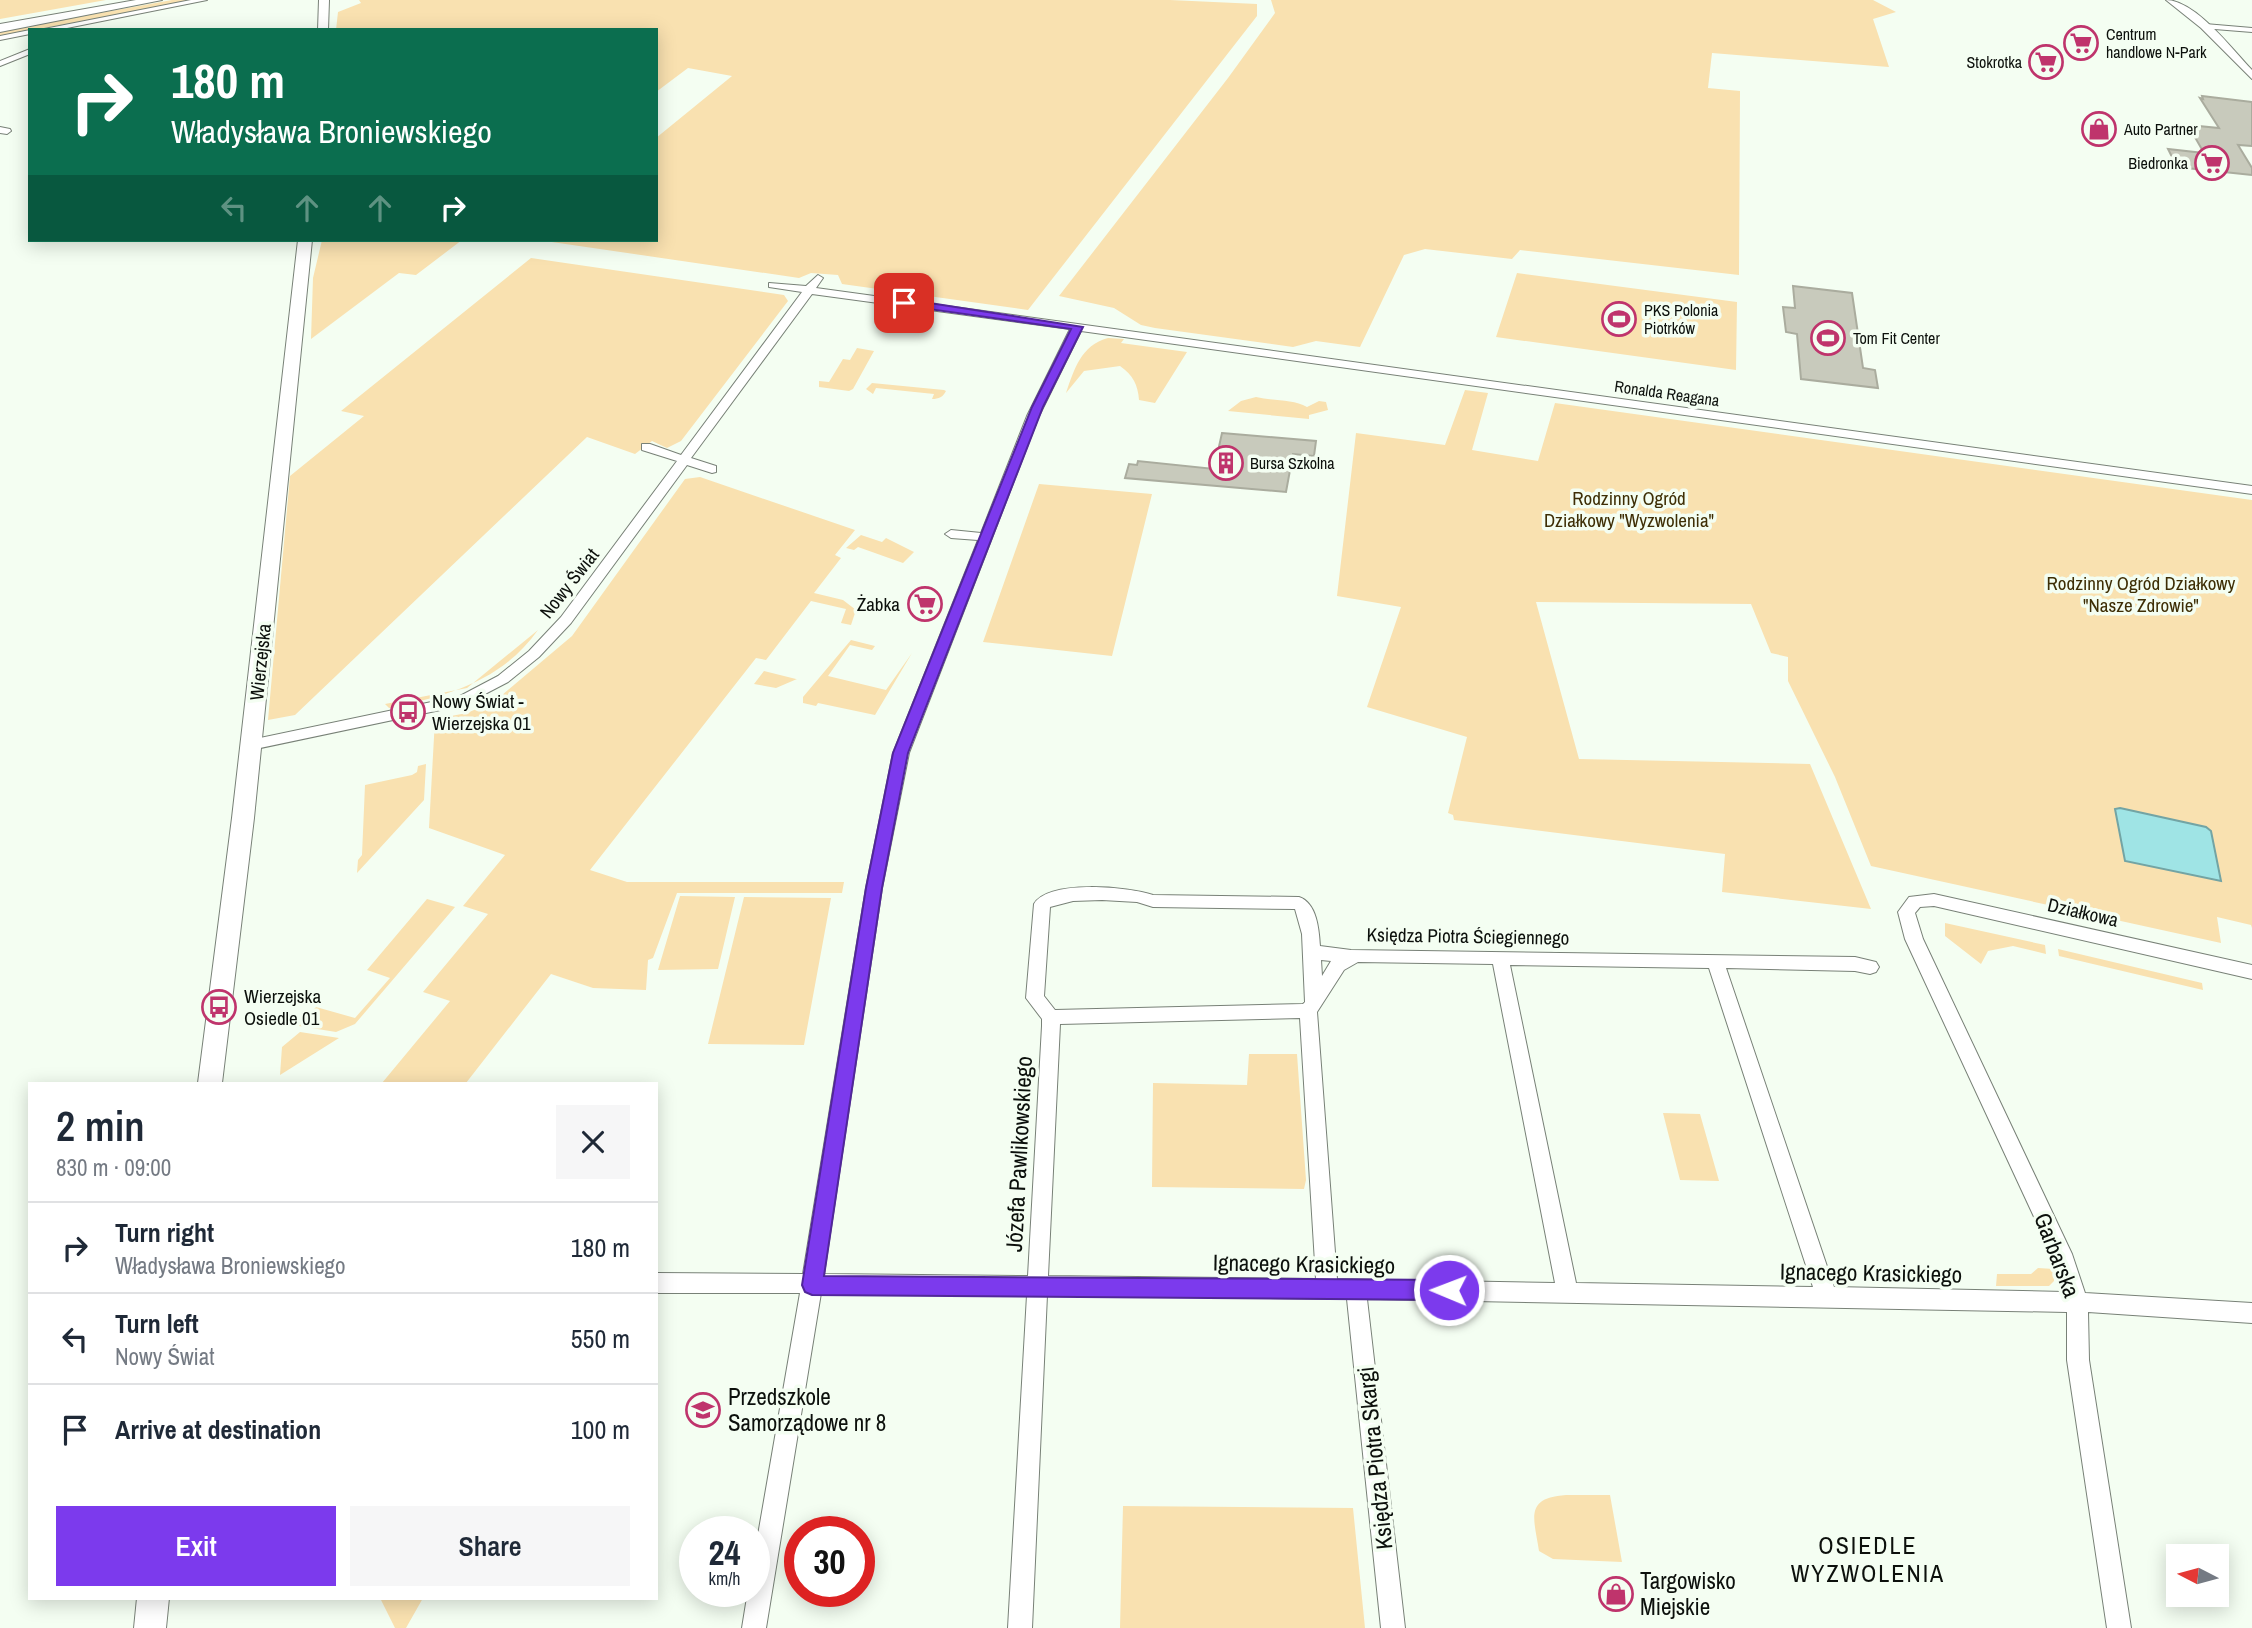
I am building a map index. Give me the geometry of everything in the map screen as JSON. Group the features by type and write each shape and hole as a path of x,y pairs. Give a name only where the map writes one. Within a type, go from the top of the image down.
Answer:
{"main road":[{"path":"0,25 127,0"},
{"path":"0,25 156,0"}],"street":[{"path":"60,28 203,0"},
{"path":"323,28 324,0"},
{"path":"2171,0 2205,26 2250,72"},
{"path":"2205,26 2252,30"},
{"path":"0,37 28,32"},
{"path":"0,64 28,52"},
{"name":"Wierzejska","path":"210,1082 251,745 305,242"},
{"name":"Nowy Świat","path":"251,745 454,703 503,679 534,654 561,626 687,459 818,278"},
{"path":"754,1628 812,1285 872,902 901,753 1037,407 1077,327 773,285"},
{"name":"Ronalda Reagana","path":"1077,327 1334,358 2252,490"},
{"path":"646,447 712,469"},
{"path":"951,534 985,537"},
{"path":"1311,1006 1051,1017 1035,998 1041,908 1045,901 1065,895 1140,896 1153,901 1279,902 1304,906 1311,952 1311,1006 1327,1288"},
{"name":"Działkowa","path":"1908,907 1915,901 1934,900 2252,972"},
{"name":"Garbarska","path":"1908,907 1906,915 1914,939 2065,1261 2077,1301 2078,1360 2119,1628"},
{"path":"1311,952 1349,956"},
{"name":"Księdza Piotra Ściegiennego","path":"1311,1006 1338,965 1349,956 1855,964 1870,967"},
{"path":"1500,958 1567,1292"},
{"path":"1716,963 1828,1297"},
{"name":"Józefa Pawlikowskiego","path":"1020,1628 1051,1017"},
{"name":"Ignacego Krasickiego","path":"658,1283 1327,1288 2077,1301 2252,1313"},
{"name":"Księdza Piotra Skargi","path":"1356,1289 1393,1628"},
{"path":"150,1628 153,1600"}],"green space":[{"path":"0,0 106,0 0,19"},
{"path":"172,0 198,0 44,28 28,28 28,31 0,36 0,31"},
{"path":"359,0 1170,0 1257,4 1257,16 1028,310 842,284 838,275 811,273 799,278 552,242 658,242 658,136 732,76 688,68 658,90 658,28 336,28 338,12 361,3"},
{"path":"1271,0 1873,0 1896,12 1873,19 1889,67 1712,53 1708,88 1740,91 1739,275 1520,250 1512,259 1425,249 1404,255 1360,347 1316,341 1293,347 1155,328 1141,325 1114,308 1059,296 1275,13"},
{"path":"322,242 459,242 416,275 399,273 311,339 313,278"},
{"path":"531,258 784,295 788,301 681,441 667,448 652,441 635,454 587,437 295,715 268,720 290,476 364,416 341,411"},
{"name":"PKS Polonia Piotrków","path":"1517,273 1737,302 1736,370 1496,337"},
{"path":"1108,338 1124,339 1121,343 1187,352 1155,403 1139,400 1134,381 1120,366 1084,371 1066,393 1085,352 1099,341"},
{"path":"857,348 874,351 853,389 849,391 819,387 819,381 829,382 843,359 850,360"},
{"path":"872,383 946,391 934,399 934,394 876,388 873,394 866,389"},
{"path":"1465,390 1488,393 1472,450 1538,461 1555,403 2252,500 2252,928 2251,925 2217,917 2221,943 1871,866 1835,777 1788,681 1788,657 1771,653 1751,604 1536,602 1579,759 1810,764 1871,909 1722,892 1725,854 1454,820 1453,815 1448,813 1467,737 1367,707 1401,607 1337,596 1356,433 1445,445"},
{"path":"1256,397 1289,401 1307,407 1319,401 1326,402 1328,410 1309,415 1309,419 1228,411 1241,401"},
{"path":"700,477 855,530 835,555 841,558 814,593 843,600 856,610 851,625 841,623 846,609 811,601 766,660 756,658 590,870 627,882 844,882 842,893 677,893 653,958 648,960 646,990 593,988 551,974 467,1082 383,1082 450,1001 423,992 488,914 463,906 505,855 429,828 435,719 467,713 495,701 572,636 685,479"},
{"path":"1039,484 1152,494 1112,656 983,642"},
{"path":"861,535 882,542 886,538 914,552 903,563 858,547 854,550 846,548"},
{"path":"538,630 508,662 473,683"},
{"path":"851,640 875,646 872,650 850,645 828,676 886,690 912,653 875,715 818,703 816,706 803,703 803,697"},
{"path":"764,671 797,679 776,688 754,684"},
{"path":"455,690 389,708 385,704"},
{"path":"426,764 424,800 357,873 358,860 362,855 365,785 412,775 417,772 418,766"},
{"path":"680,896 735,897 718,969 658,970"},
{"path":"744,897 831,898 804,1045 708,1044"},
{"path":"427,899 455,907 355,1024 336,1032 299,1026 316,1007 355,1018 390,978 367,970"},
{"path":"1945,923 2045,945 2046,954 2013,946 1988,951 1981,964 1945,936"},
{"path":"2058,949 2202,983 2203,990 2059,956"},
{"path":"300,1032 339,1038 280,1075 282,1047"},
{"path":"1249,1054 1297,1054 1306,1180 1304,1189 1152,1187 1153,1083 1247,1085"},
{"path":"1663,1113 1700,1114 1719,1181 1680,1180"},
{"path":"2038,1268 2054,1269 2054,1281 2049,1286 1996,1286 1997,1274 2031,1274"},
{"path":"1566,1495 1610,1495 1622,1562 1553,1559 1539,1551 1534,1520 1538,1505 1543,1500"},
{"path":"1123,1506 1353,1508 1365,1628 1120,1628"},
{"path":"381,1600 422,1600 406,1628 395,1628"}],"water":[{"path":"2115,809 2206,827 2211,831 2221,881 2125,861"}],"building":[{"path":"2202,96 2252,102 2252,146 2238,145 2252,168 2252,175 2177,167 2168,149 2204,153 2188,125 2219,128 2200,98 2203,99"},
{"name":"Tom Fit Center","path":"1793,286 1852,293 1863,368 1875,370 1878,388 1801,379 1797,334 1786,332 1783,307 1795,308"},
{"name":"Bursa Szkolna","path":"1222,433 1316,441 1314,456 1293,454 1286,492 1125,478 1129,464 1137,465 1138,461 1214,469"}],"place":[{"name":"Centrum handlowe N-Park","path":"2081,43"},
{"name":"Stokrotka","path":"2046,62"},
{"name":"Auto Partner","path":"2099,129"},
{"name":"Biedronka","path":"2212,163"},
{"name":"PKS Polonia Piotrków","path":"1619,319"},
{"name":"Tom Fit Center","path":"1828,338"},
{"name":"Bursa Szkolna","path":"1226,463"},
{"name":"Żabka","path":"925,604"},
{"name":"Nowy Świat - Wierzejska 01","path":"408,712"},
{"name":"Wierzejska Osiedle 01","path":"219,1007"},
{"name":"Przedszkole Samorządowe nr 8","path":"703,1410"},
{"name":"Targowisko Miejskie","path":"1616,1594"}],"district":[{"name":"OSIEDLE WYZWOLENIA","path":"1868,1560"}],"route":[{"path":"904,303 1077,327 1037,407 901,753 874,888 812,1285 1449,1290"}],"park label":[{"name":"Rodzinny Ogród Działkowy \"Wyzwolenia\"","path":"1629,509"},
{"name":"Rodzinny Ogród Działkowy \"Nasze Zdrowie\"","path":"2141,594"}]}
